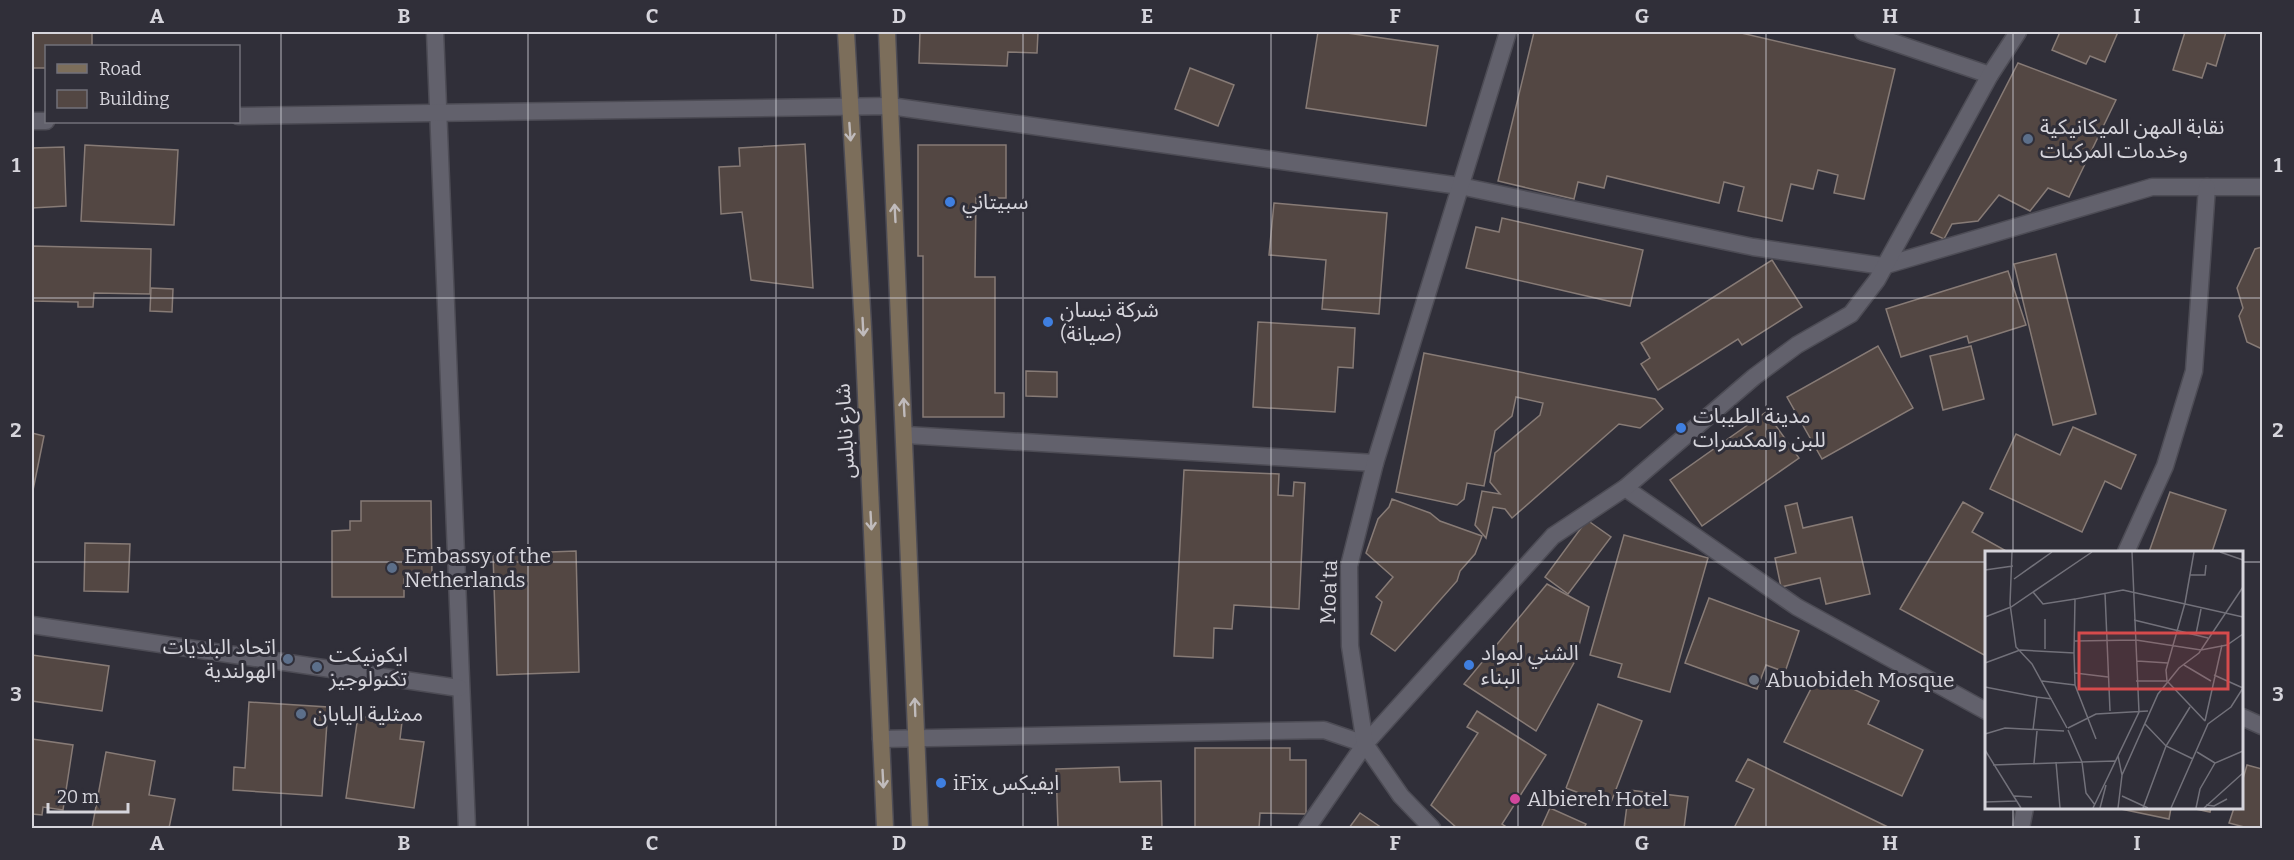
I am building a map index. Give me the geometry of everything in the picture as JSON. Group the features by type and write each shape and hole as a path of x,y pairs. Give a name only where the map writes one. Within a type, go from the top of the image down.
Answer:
{"main road":[{"name":"شارع نابلس","path":"846,32 863,327 885,828"},
{"path":"887,32 906,435 920,828"}],"street":[{"path":"435,32 459,688 467,828"},
{"name":"Moa'ta","path":"1365,744 1350,646 1349,566 1376,462 1508,32"},
{"path":"1863,32 1990,75"},
{"path":"1307,828 1365,744 1553,536 1625,488 1754,377 1797,345 1851,314 1877,280 1990,75 2018,32"},
{"path":"240,116 439,111 890,106 1460,186 1753,247 1883,266 2152,187 2262,187"},
{"path":"2126,551 2164,466 2194,371 2207,187"},
{"path":"906,435 1376,462"},
{"path":"1625,488 1797,607 1985,710"},
{"path":"32,625 459,688"},
{"path":"2243,718 2262,726"},
{"path":"881,739 1324,730 1365,744 1401,796 1432,828"},
{"path":"2021,828 2025,809"}],"building":[{"path":"32,32 92,32 92,45 45,45 45,68 32,68"},
{"path":"920,32 1038,32 1037,53 1008,52 1007,66 919,63"},
{"path":"1318,32 1340,32 1438,46 1426,126 1306,108"},
{"path":"1534,32 1737,32 1895,69 1864,199 1834,193 1838,175 1818,170 1813,189 1791,184 1782,221 1738,211 1744,187 1724,182 1719,203 1607,176 1604,188 1578,182 1574,199 1498,181"},
{"path":"2060,32 2118,32 2105,62 2090,56 2086,64 2052,50"},
{"path":"2185,32 2226,32 2216,66 2207,63 2202,78 2173,70"},
{"path":"2018,63 2116,100 2069,197 2048,188 2030,211 1999,195 1978,221 1952,224 1944,239 1931,233"},
{"path":"1190,68 1234,85 1218,126 1175,109"},
{"path":"805,144 813,288 751,280 742,212 721,214 719,167 740,166 739,148"},
{"path":"85,145 178,150 174,225 81,221"},
{"path":"918,145 1006,145 1006,198 976,198 975,277 995,277 995,393 1004,393 1004,417 923,417 923,256 918,256"},
{"path":"64,147 66,206 32,208 32,148"},
{"path":"1274,203 1387,213 1379,314 1322,309 1326,260 1269,255"},
{"path":"1502,218 1643,250 1630,306 1466,268 1476,227 1499,232"},
{"path":"32,246 151,249 150,294 94,293 93,307 78,307 78,302 32,301"},
{"path":"2262,247 2262,349 2247,342 2239,316 2243,308 2237,288 2255,249"},
{"path":"2056,254 2096,414 2053,425 2014,264"},
{"path":"1772,260 1802,307 1742,345 1738,339 1658,390 1641,364 1650,358 1641,343"},
{"path":"2008,271 2026,325 1969,343 1967,336 1901,357 1886,309"},
{"path":"151,288 173,289 172,312 150,311"},
{"path":"1258,322 1355,328 1353,368 1338,367 1335,412 1253,407"},
{"path":"1878,346 1913,408 1822,459 1787,397"},
{"path":"1971,346 1984,399 1943,410 1930,356"},
{"path":"1424,353 1655,399 1663,409 1640,428 1619,424 1512,518 1505,509 1493,507 1486,538 1475,525 1482,491 1500,494 1490,482 1495,453 1540,415 1543,403 1516,397 1512,416 1495,431 1484,486 1467,483 1464,499 1457,505 1396,492"},
{"path":"1026,371 1057,372 1057,397 1026,396"},
{"path":"1766,412 1799,458 1702,526 1670,480"},
{"path":"2073,427 2136,455 2121,489 2105,481 2082,532 1990,489 2016,434 2060,455"},
{"path":"32,433 44,436 32,495"},
{"path":"1184,470 1279,474 1278,495 1293,496 1294,482 1305,483 1299,609 1234,605 1232,629 1214,628 1213,658 1174,656"},
{"path":"2170,492 2226,510 2212,551 2149,551"},
{"path":"1392,499 1430,513 1440,521 1482,536 1475,554 1460,571 1457,581 1395,651 1371,634 1382,602 1376,597 1393,577 1366,553 1378,519 1389,507"},
{"path":"361,501 431,501 432,579 404,579 404,597 332,597 332,531 350,530 350,521 361,521"},
{"path":"1963,502 1983,513 1972,532 2006,551 1985,551 1985,655 1900,609"},
{"path":"1797,503 1803,528 1852,517 1870,594 1826,604 1820,578 1781,587 1775,558 1796,553 1785,506"},
{"path":"1587,520 1611,537 1568,594 1545,577"},
{"path":"1624,535 1708,558 1670,692 1618,677 1622,664 1590,655"},
{"path":"85,543 130,544 128,592 84,591"},
{"path":"576,551 579,672 497,675 493,554"},
{"path":"1547,584 1589,607 1575,661 1536,731 1464,684"},
{"path":"1709,598 1799,631 1785,672 1766,665 1757,689 1685,663"},
{"path":"32,655 109,666 102,711 32,701"},
{"path":"1819,673 1879,701 1868,724 1923,750 1902,796 1784,742"},
{"path":"249,702 328,707 322,796 233,790 234,767 245,768"},
{"path":"1598,704 1642,721 1610,805 1566,788"},
{"path":"1477,711 1546,755 1502,824 1508,828 1457,828 1431,805 1478,733 1467,727"},
{"path":"358,716 402,722 400,739 424,742 414,808 346,798"},
{"path":"32,739 73,745 63,810 43,807 42,815 32,814"},
{"path":"1195,748 1290,748 1290,760 1306,760 1306,814 1260,813 1259,828 1195,828"},
{"path":"106,752 155,761 149,795 175,799 169,828 92,828"},
{"path":"1748,759 1890,828 1734,828 1754,789 1736,781"},
{"path":"2247,765 2262,769 2262,828 2248,828 2229,823 2234,809 2243,809 2243,779"},
{"path":"1119,767 1120,782 1161,781 1162,828 1058,828 1056,769"},
{"path":"1629,790 1688,797 1684,828 1624,828"},
{"path":"1550,808 1586,824 1584,828 1541,828"},
{"path":"2121,809 2171,809 2169,819"},
{"path":"1360,813 1382,828 1349,828"}],"place":[{"name":"نقابة المهن الميكانيكية وخدمات المركبات","path":"2028,139"},
{"name":"سبيتاني","path":"950,202"},
{"name":"شركة نيسان (صيانة)","path":"1048,322"},
{"name":"مدينة الطيبات للبن والمكسرات","path":"1681,428"},
{"name":"Embassy of the Netherlands","path":"392,568"},
{"name":"اتحاد البلديات الهولندية","path":"288,659"},
{"name":"الشني لمواد البناء","path":"1469,665"},
{"name":"ايكونيكت تكنولوجيز","path":"317,667"},
{"name":"Abuobideh Mosque","path":"1754,680"},
{"name":"ممثلية اليابان","path":"301,714"},
{"name":"iFix ايفيكس","path":"941,783"},
{"name":"Albiereh Hotel","path":"1515,799"}]}
